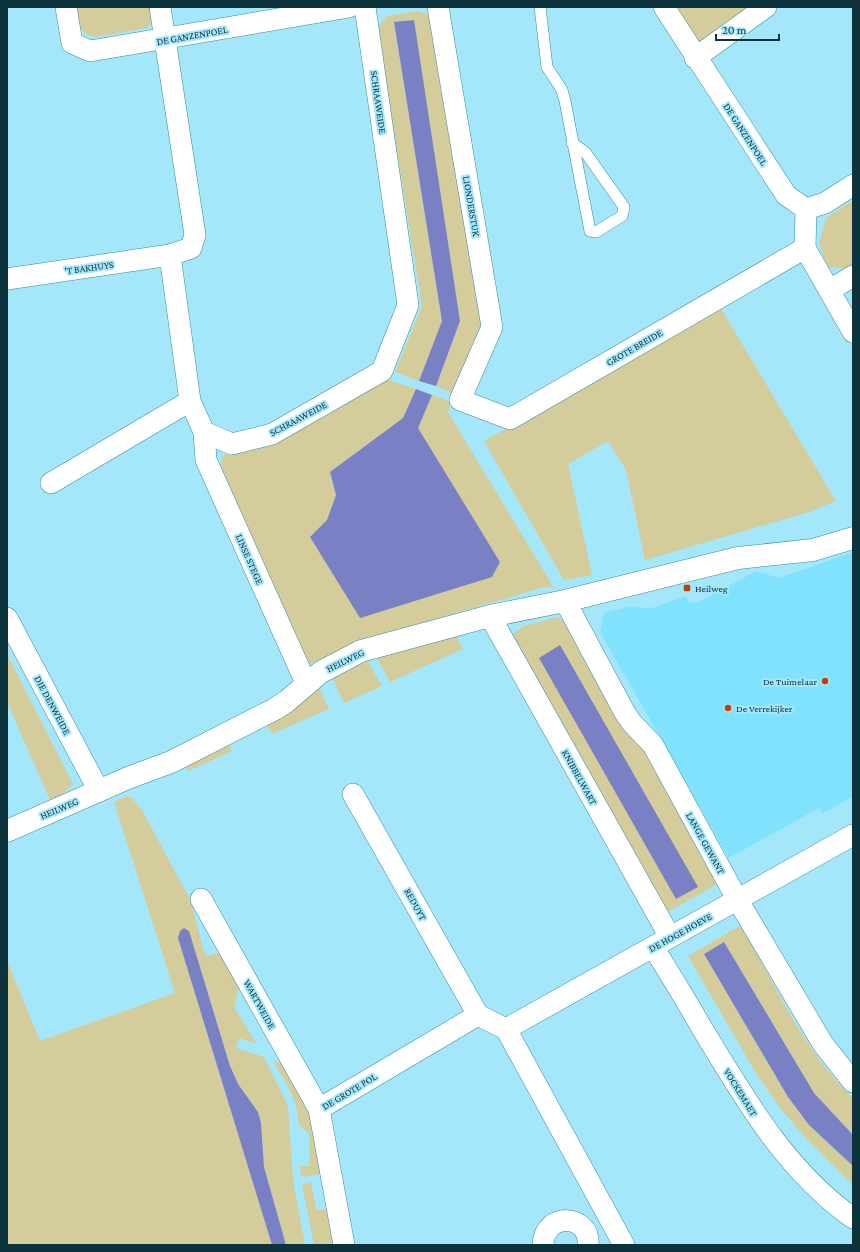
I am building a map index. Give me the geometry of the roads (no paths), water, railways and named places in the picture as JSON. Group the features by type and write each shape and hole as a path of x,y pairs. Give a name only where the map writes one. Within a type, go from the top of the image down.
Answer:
{"street":[{"name":"DE GANZENPOEL","path":"66,7 72,43 90,51 349,7"},
{"path":"160,7 195,236 191,248 170,255 190,401 204,432"},
{"name":"SCHRAAWEIDE","path":"204,432 232,444 272,434 382,371 408,305 365,7"},
{"name":"LIONDERSTUK","path":"438,7 492,327 460,400"},
{"name":"DE GANZENPOEL","path":"664,7 695,58 786,195 806,209"},
{"path":"695,58 766,7"},
{"path":"853,185 825,203 806,209 805,248 853,332"},
{"name":"GROTE BREIDE","path":"460,400 510,419 805,248"},
{"name":"'T BAKHUYS","path":"7,279 170,255"},
{"path":"830,290 853,276"},
{"path":"51,483 190,401"},
{"name":"LINSE STEGE","path":"204,432 206,460 306,683"},
{"name":"HEILWEG","path":"7,830 171,762 287,702 306,683 321,672 361,651 490,616 565,601 738,558 813,550 853,538"},
{"name":"LANGE GEWANT","path":"565,601 632,723 653,745 737,899 824,1044 853,1082"},
{"name":"KNIBBELWART","path":"490,616 661,942"},
{"name":"DIE DENWEIDE","path":"7,618 99,791"},
{"name":"REDUYT","path":"353,794 478,1015"},
{"name":"DE HOGE HOEVE","path":"506,1029 853,835"},
{"name":"WARTWEIDE","path":"201,899 319,1109"},
{"name":"VOCKEMAET","path":"661,942 746,1100 768,1134 787,1157 834,1204 853,1218"},
{"path":"478,1015 506,1029 624,1245"},
{"name":"DE GROTE POL","path":"344,1245 319,1109 478,1015"},
{"path":"543,1245 543,1238 547,1229 554,1223 562,1220 579,1224 587,1238 608,1216"}],"lane":[{"path":"540,7 547,67 562,90 565,100 572,143 590,231 596,232 622,216 624,207 584,152 572,143"}],"place":[{"name":"Heilweg","path":"687,588"},
{"name":"De Tuimelaar","path":"825,681"},
{"name":"De Verrekijker","path":"728,708"}]}
